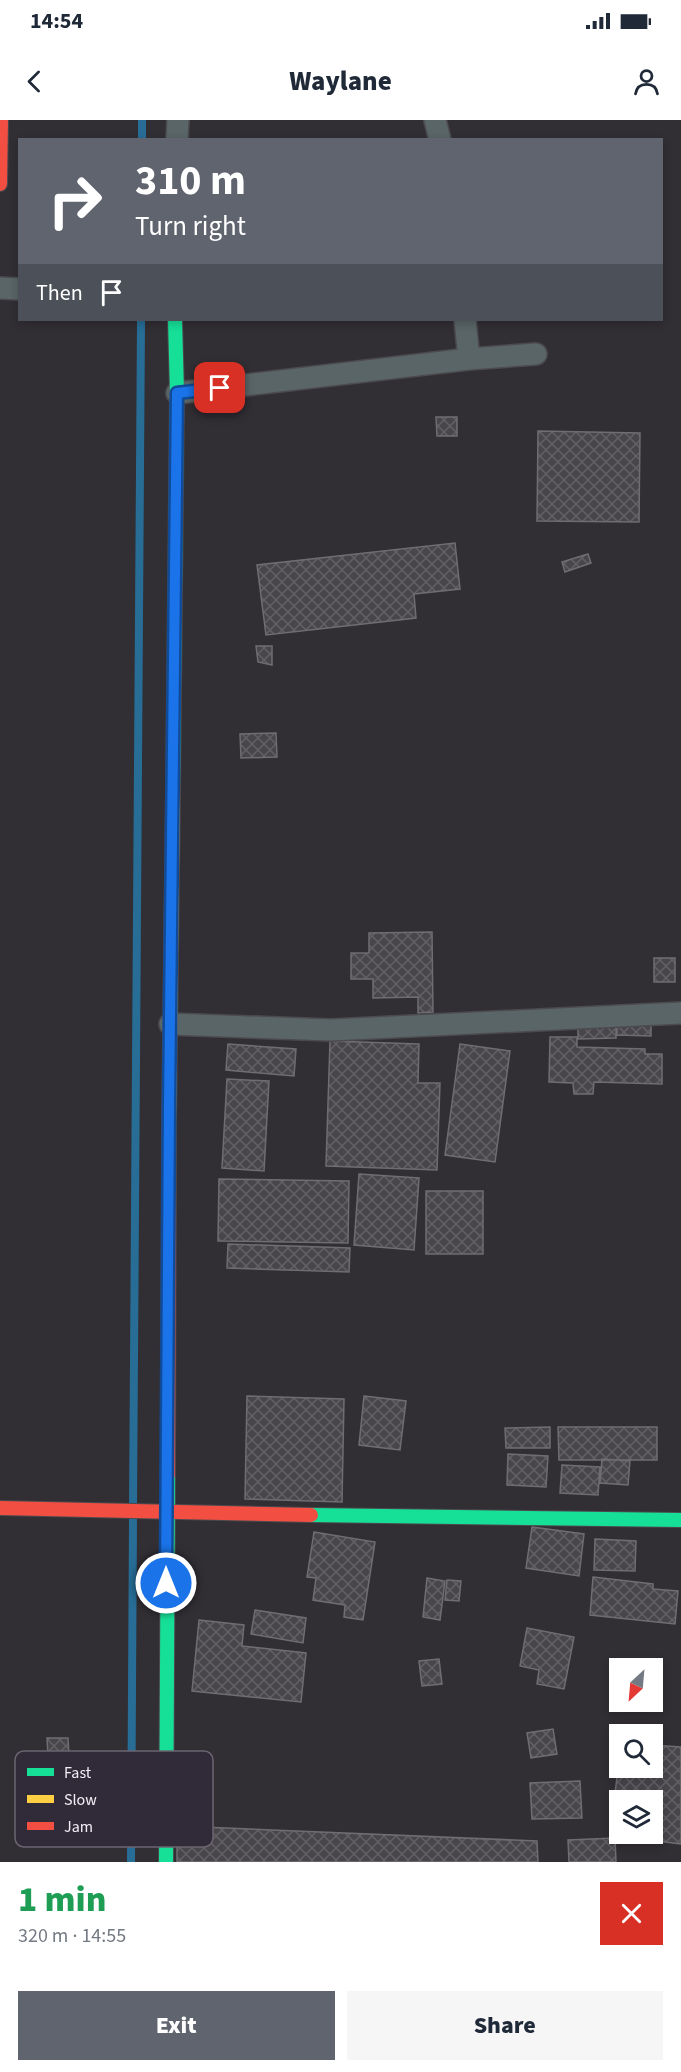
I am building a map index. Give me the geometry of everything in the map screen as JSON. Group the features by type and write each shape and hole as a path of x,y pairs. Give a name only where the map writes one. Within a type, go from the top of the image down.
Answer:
{"street":[{"path":"0,184 1,120"},
{"path":"177,138 178,120"},
{"path":"435,120 440,138"},
{"path":"0,288 18,289"},
{"path":"166,1751 166,1514 177,393 175,321"},
{"path":"465,321 469,359"},
{"path":"177,393 469,359 536,354"},
{"path":"170,1024 331,1030 681,1013"},
{"path":"0,1508 166,1514 681,1520"}],"building":[{"path":"436,417 457,417 457,436 437,436"},
{"path":"538,431 640,433 639,522 537,521"},
{"path":"455,543 460,589 414,594 416,618 266,635 257,565"},
{"path":"588,554 591,563 565,572 562,562"},
{"path":"256,646 272,646 272,665 258,662"},
{"path":"276,733 277,757 241,758 240,734"},
{"path":"432,932 433,1012 418,1013 418,997 373,998 373,979 351,979 351,953 369,953 369,933"},
{"path":"654,958 675,958 675,982 654,982"},
{"path":"617,1021 651,1021 651,1036 617,1035"},
{"path":"616,1023 616,1038 578,1039 578,1024"},
{"path":"550,1037 577,1037 577,1047 645,1049 645,1054 662,1054 662,1084 594,1082 593,1094 574,1094 573,1083 549,1082"},
{"path":"330,1041 419,1044 418,1083 440,1083 437,1170 326,1166"},
{"path":"228,1044 296,1049 294,1076 226,1070"},
{"path":"460,1044 510,1051 495,1162 445,1155"},
{"path":"227,1079 269,1081 264,1171 222,1168"},
{"path":"359,1174 419,1178 414,1250 354,1245"},
{"path":"219,1179 349,1181 348,1243 218,1241"},
{"path":"426,1191 483,1191 483,1254 426,1254"},
{"path":"228,1244 350,1248 349,1272 227,1268"},
{"path":"247,1396 344,1399 342,1502 245,1499"},
{"path":"364,1396 406,1401 400,1450 359,1445"},
{"path":"550,1427 550,1448 506,1448 505,1428"},
{"path":"558,1427 657,1427 657,1460 559,1460"},
{"path":"508,1454 548,1456 546,1487 507,1485"},
{"path":"602,1459 630,1461 628,1485 600,1483"},
{"path":"562,1465 600,1467 598,1495 560,1493"},
{"path":"532,1527 584,1534 579,1576 526,1568"},
{"path":"314,1532 375,1542 363,1620 344,1617 345,1605 313,1600 316,1578 307,1577"},
{"path":"595,1539 636,1541 635,1571 594,1570"},
{"path":"593,1577 653,1584 653,1589 678,1591 675,1624 590,1615"},
{"path":"427,1578 445,1581 440,1620 423,1617"},
{"path":"447,1580 461,1581 459,1601 445,1600"},
{"path":"255,1610 306,1618 303,1643 251,1634"},
{"path":"199,1620 244,1625 242,1646 306,1653 301,1702 192,1691"},
{"path":"527,1628 574,1637 564,1689 537,1684 539,1670 520,1666"},
{"path":"439,1659 442,1684 422,1686 419,1661"},
{"path":"553,1729 557,1754 531,1758 527,1733"},
{"path":"47,1738 68,1738 69,1751 48,1751"},
{"path":"663,1746 681,1747 681,1844 663,1842 663,1790 615,1790 617,1778 663,1778"},
{"path":"580,1781 582,1818 532,1819 530,1783"},
{"path":"213,1828 537,1841 538,1862 177,1862 177,1847 213,1847"},
{"path":"609,1838 609,1844 615,1844 616,1862 569,1862 568,1840"}],"waterway":[{"path":"142,120 142,138"},
{"path":"133,1507 141,321"},
{"path":"132,1751 133,1519"},
{"path":"131,1847 131,1862"}],"traffic: fast":[{"path":"173,789 177,393 175,321"},
{"path":"167,1751 168,1475"},
{"path":"311,1515 681,1520"},
{"path":"166,1847 166,1862"}],"traffic: slow":[{"path":"169,1121 173,789"}],"traffic: jam":[{"path":"0,184 1,120"},
{"path":"168,1475 169,1121"},
{"path":"0,1508 311,1515"}],"route":[{"path":"166,1583 177,393 220,388"}]}
